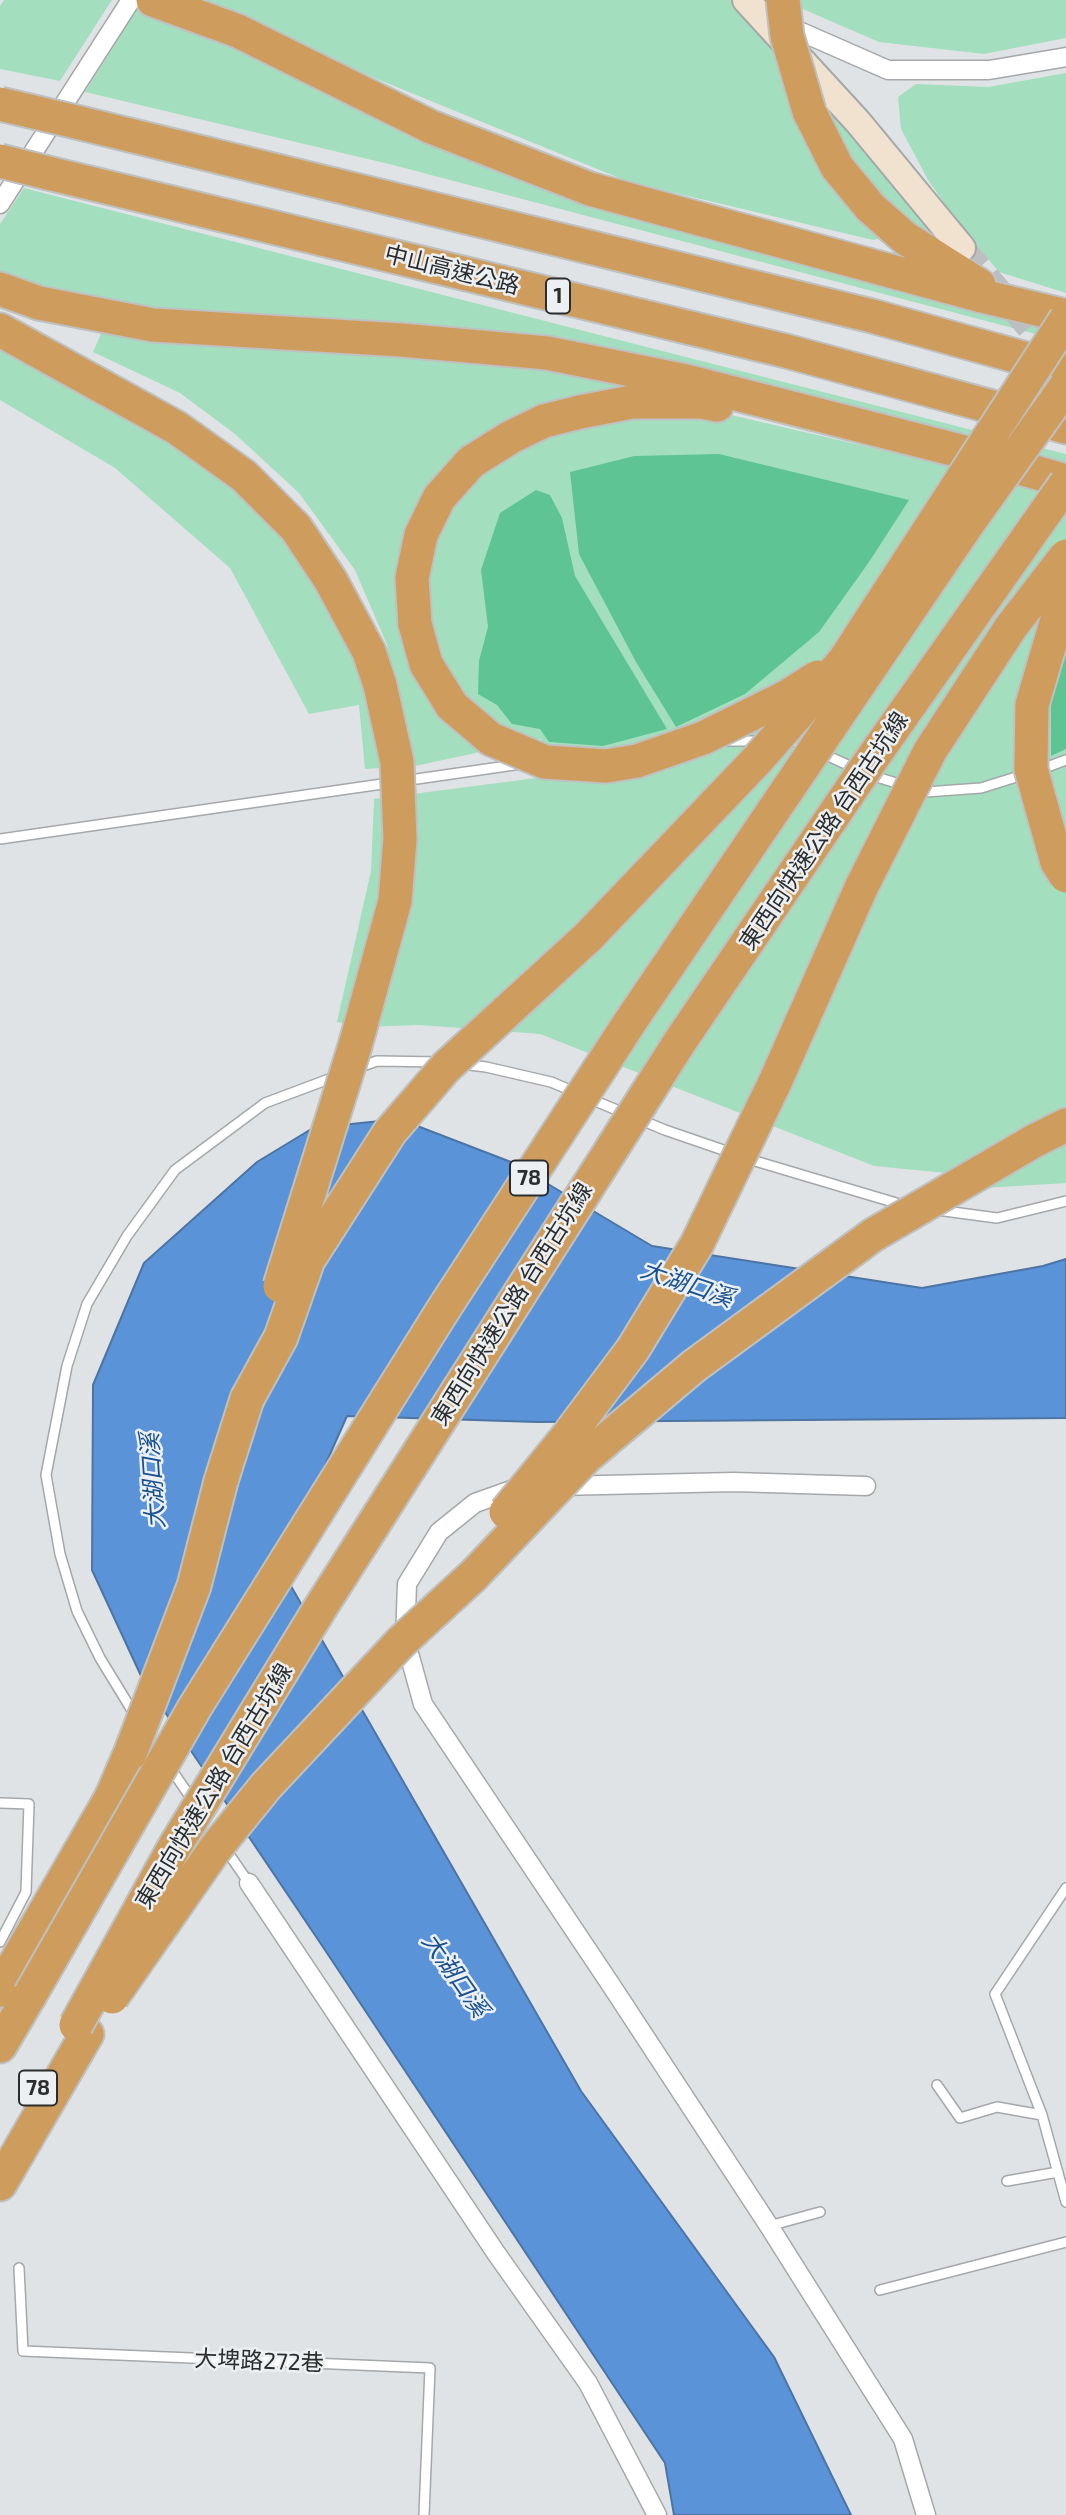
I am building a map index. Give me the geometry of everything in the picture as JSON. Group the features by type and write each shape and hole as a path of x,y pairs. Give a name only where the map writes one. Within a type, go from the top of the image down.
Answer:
{"highway":[{"path":"153,0 238,32 431,127 590,189 1062,316"},
{"path":"761,4 787,36 809,111 837,167 870,207 905,238 976,284 1062,316"},
{"path":"0,104 872,316 1066,370"},
{"name":"中山高速公路","path":"0,161 786,351 1066,427"},
{"path":"0,289 39,303 153,326 401,340 547,353 687,381 960,451 1066,482"},
{"path":"247,1399 281,1337 308,1260 390,1132 446,1067 588,937 758,759 844,661 1062,316"},
{"path":"0,330 177,428 244,476 296,528 331,581 369,652 380,685 397,762 400,839 395,901 355,1046 296,1230 221,1481 147,1749 111,1798 15,1992"},
{"name":"78","path":"0,2046 15,1992 451,1299 638,1010 967,525 1066,386"},
{"path":"844,661 788,696 684,746 637,761 607,766 545,762 491,739 452,706 426,664 415,624 412,578 421,535 439,498 471,462 511,437 544,421 632,402 702,402 798,419 904,447 960,451"},
{"name":"東西向快速公路 台西古坑線","path":"0,2152 81,2029 175,1846 312,1621 671,1055 869,763 1066,482"},
{"path":"401,1642 568,1436 633,1349 696,1244 776,1080 861,888 930,751 1011,626 1066,556"},
{"path":"1066,589 1032,705 1031,769 1057,862 1066,876"},
{"path":"0,2184 81,2029 215,1849 266,1786 401,1642 474,1574 586,1457 694,1366 873,1235 1066,1125"}],"street":[{"path":"0,204 131,0"},
{"path":"761,4 888,70 989,70 1066,57"},
{"path":"761,4 962,248"},
{"path":"866,1486 734,1482 517,1487 475,1503 439,1532 407,1584 405,1639 423,1704 611,1984 903,2438 926,2515"},
{"path":"249,1884 488,2241 588,2382 657,2515"}],"lane":[{"path":"653,745 710,741 794,741 880,779 926,792 981,788 1066,760"},
{"path":"0,839 585,755"},
{"path":"204,1818 147,1749 77,1611 60,1554 46,1475 67,1366 86,1304 127,1236 175,1170 265,1103 377,1060 432,1061 486,1067 551,1082 665,1130 756,1162 895,1204 997,1218 1066,1200"},
{"path":"0,1803 29,1804 26,1892 0,1942"},
{"path":"211,1829 249,1884"},
{"path":"1066,1888 995,1994 1042,2115 1066,2202"},
{"path":"937,2085 960,2118 997,2107 1042,2115"},
{"path":"1007,2181 1058,2172"},
{"path":"769,2226 820,2212"},
{"path":"880,2290 1066,2242"},
{"name":"大埤路272巷","path":"19,2268 23,2351 430,2368 424,2515"}],"green space":[{"path":"4,0 112,0 60,81 0,69 0,6"},
{"path":"143,0 734,0 819,79 928,229 873,240 629,182 377,79 247,20 477,162 1066,327 1066,342 393,165 85,92"},
{"path":"782,0 1066,0 1066,38 984,54 879,42"},
{"path":"1066,73 1066,293 999,272 961,227 928,180 901,129 898,97 916,84 988,87"},
{"path":"24,188 1066,454 1066,463 958,433 591,349 129,309 38,288 0,273 0,224"},
{"path":"0,326 255,482 361,655 388,647 355,570 299,493 235,434 180,393 93,352 103,329 563,366 659,384 447,474 400,621 433,620 425,580 436,523 462,486 510,449 600,417 658,410 731,415 938,463 1066,498 1066,1113 946,1173 874,1166 540,1034 419,1025 365,1027 337,1022 371,871 374,799 544,777 541,739 415,766 365,769 359,705 309,714 230,568 115,468 0,400"},
{"path":"719,454 909,500 819,632 745,694 676,727 636,662 579,554 570,472 634,456"},
{"path":"536,490 550,495 562,518 575,576 667,729 603,746 549,742 540,729 512,724 497,705 478,694 479,661 488,627 481,570 500,513"},
{"path":"1066,635 1066,749 1051,756 1051,675"},
{"path":"1066,1138 1066,1183 984,1188"}],"water":[{"name":"大湖口溪","path":"399,1119 511,1162 652,1246 922,1288 1043,1266 1066,1259 1066,1418 537,1422 347,1416 280,1567 581,2091 774,2357 851,2515 674,2515 665,2463 142,1678 92,1570 93,1385 144,1263 257,1162 313,1128"}],"tunnel":[{"path":"962,248 1058,361"}]}
